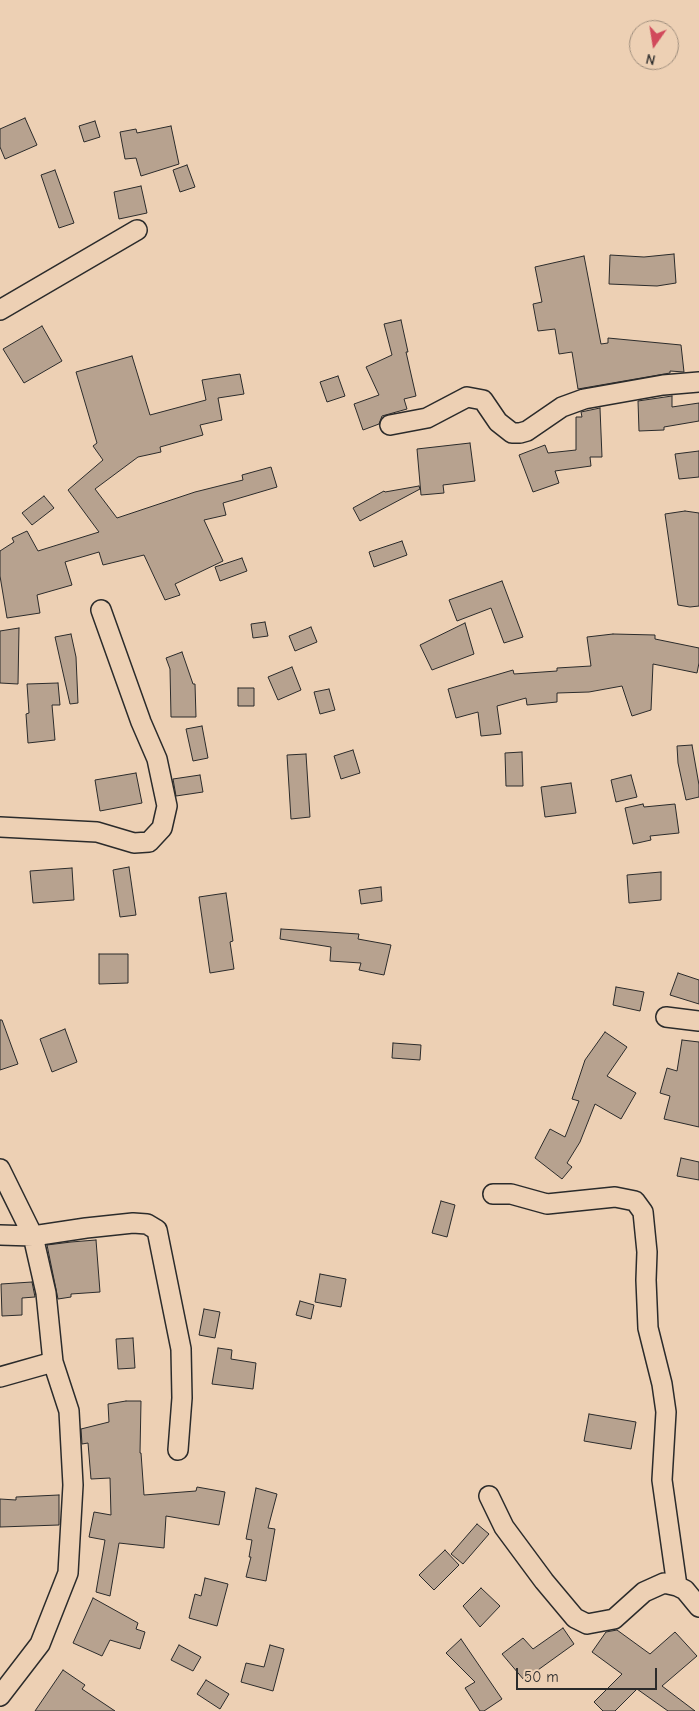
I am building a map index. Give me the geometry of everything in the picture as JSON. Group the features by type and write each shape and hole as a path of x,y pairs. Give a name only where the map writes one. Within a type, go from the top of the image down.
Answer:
{"street":[{"path":"0,310 137,230"},
{"path":"390,425 427,418 467,397 482,400 498,422 512,432 520,433 527,431 562,407 584,398 663,385 699,382"},
{"path":"0,827 97,832 134,843 149,842 162,828 167,806 157,758 141,722 101,610"},
{"path":"666,1017 699,1021"},
{"path":"0,1169 33,1236 46,1293 53,1362 69,1411 73,1484 68,1573 40,1644 0,1696"},
{"path":"493,1194 511,1194 547,1204 615,1198 635,1201 643,1212 646,1235 648,1328 662,1384 666,1412 662,1480 677,1586"},
{"path":"0,1235 33,1236 133,1223 147,1224 157,1230 181,1349 182,1398 178,1450"},
{"path":"0,1377 53,1362"},
{"path":"489,1496 504,1527 544,1581 575,1618 588,1624 614,1620 644,1592 664,1583 685,1590 699,1607"}],"building":[{"path":"25,118 37,145 5,159 0,147 0,129"},
{"path":"95,121 100,137 84,142 79,126"},
{"path":"171,126 179,164 141,176 136,158 125,159 120,132 136,129 137,133"},
{"path":"187,165 195,187 180,192 173,170"},
{"path":"55,170 74,223 59,228 41,175"},
{"path":"141,186 147,213 119,219 114,192"},
{"path":"674,254 676,283 657,286 609,284 610,255 644,257"},
{"path":"584,256 601,344 608,343 608,338 681,345 684,372 670,371 670,373 578,389 572,352 559,354 555,329 538,331 533,304 542,302 535,267"},
{"path":"401,320 416,396 404,399 407,409 382,416 379,424 363,430 354,404 379,395 366,367 392,355 384,324"},
{"path":"42,326 62,361 24,383 3,349"},
{"path":"132,356 150,415 206,400 202,380 240,374 244,394 218,398 222,420 200,425 203,435 160,447 161,452 138,457 95,489 117,518 195,492 243,480 242,475 271,467 277,487 223,503 226,515 204,520 223,561 175,584 180,595 165,600 144,555 103,565 99,552 65,562 72,585 37,595 40,613 7,618 0,576 0,551 14,542 12,538 27,531 38,551 99,532 68,490 103,460 93,446 97,443 76,372"},
{"path":"338,376 345,396 327,402 320,382"},
{"path":"672,396 672,407 699,403 699,421 664,427 664,430 639,431 638,401"},
{"path":"600,408 602,457 590,457 591,466 555,471 559,483 533,492 519,455 545,445 548,453 576,450 576,417 582,417 581,412"},
{"path":"470,443 475,481 443,485 444,493 421,495 417,449"},
{"path":"699,451 699,477 679,479 675,454"},
{"path":"419,486 420,489 360,521 353,508 384,491"},
{"path":"44,496 54,508 32,525 22,513"},
{"path":"685,511 699,513 699,606 690,607 678,605 665,514"},
{"path":"402,541 407,555 374,567 369,552"},
{"path":"242,558 247,571 220,581 215,567"},
{"path":"502,581 523,637 504,643 491,608 457,621 449,600"},
{"path":"265,622 268,636 253,638 251,624"},
{"path":"465,623 474,654 432,670 420,645"},
{"path":"311,627 317,642 295,651 289,636"},
{"path":"19,628 18,684 0,683 0,631"},
{"path":"71,634 76,657 78,703 70,704 55,637"},
{"path":"613,634 655,635 655,639 699,648 697,673 653,664 651,710 632,716 622,686 589,692 557,693 557,702 527,705 526,698 497,706 501,734 481,736 478,712 456,718 448,689 513,670 514,674 557,671 557,668 591,666 587,637"},
{"path":"182,652 193,684 195,684 196,717 171,717 170,669 166,658"},
{"path":"292,667 301,690 278,700 268,677"},
{"path":"58,683 60,705 52,705 55,740 28,743 26,714 29,713 27,684"},
{"path":"238,688 254,688 254,706 238,706"},
{"path":"329,689 335,710 320,714 314,692"},
{"path":"202,726 208,758 193,761 186,729"},
{"path":"692,745 699,785 699,797 686,800 678,763 677,746"},
{"path":"353,750 360,773 341,779 334,756"},
{"path":"522,752 523,786 506,786 505,753"},
{"path":"306,754 310,817 291,819 287,755"},
{"path":"136,773 142,803 100,811 95,780"},
{"path":"200,775 203,792 176,796 173,779"},
{"path":"631,775 637,797 616,802 611,780"},
{"path":"571,783 576,813 545,817 541,787"},
{"path":"643,804 644,807 675,804 679,833 650,836 651,840 633,844 625,808"},
{"path":"129,867 136,915 120,917 113,870"},
{"path":"72,868 74,900 33,903 30,871"},
{"path":"661,872 661,900 629,903 627,875"},
{"path":"381,887 382,901 361,904 359,890"},
{"path":"226,893 233,941 230,942 234,969 210,973 199,897"},
{"path":"281,929 359,934 358,939 391,945 384,975 359,970 361,963 330,961 331,947 280,939"},
{"path":"99,954 128,954 128,983 99,984"},
{"path":"678,973 699,980 699,1004 670,995"},
{"path":"616,987 644,992 640,1011 613,1005"},
{"path":"0,1020 2,1020 18,1064 0,1070"},
{"path":"65,1029 77,1062 52,1072 40,1039"},
{"path":"605,1032 627,1047 607,1076 636,1093 621,1119 595,1104 580,1142 567,1163 572,1167 562,1179 535,1158 550,1129 565,1137 579,1101 572,1099 585,1060"},
{"path":"682,1040 699,1042 699,1127 664,1119 670,1096 660,1093 667,1068 677,1071"},
{"path":"393,1043 421,1045 420,1060 392,1058"},
{"path":"681,1158 699,1162 699,1180 677,1176"},
{"path":"441,1201 455,1205 447,1237 432,1233"},
{"path":"96,1240 100,1292 71,1294 71,1297 58,1299 47,1245"},
{"path":"320,1274 346,1279 341,1307 315,1302"},
{"path":"32,1282 35,1297 22,1298 22,1315 2,1316 1,1284"},
{"path":"300,1301 314,1305 311,1319 296,1315"},
{"path":"204,1309 220,1312 215,1338 199,1335"},
{"path":"133,1338 135,1368 118,1369 116,1339"},
{"path":"218,1348 232,1350 231,1359 256,1363 253,1389 212,1384"},
{"path":"141,1401 140,1453 144,1495 196,1491 197,1487 225,1492 219,1525 166,1516 164,1548 119,1543 110,1596 96,1592 105,1540 89,1537 94,1512 111,1515 110,1478 91,1479 88,1443 82,1444 81,1429 109,1422 108,1404"},
{"path":"589,1414 636,1422 631,1449 584,1441"},
{"path":"256,1488 277,1494 268,1528 275,1529 266,1581 246,1577 251,1557 249,1557 252,1540 246,1539"},
{"path":"59,1495 59,1525 0,1527 0,1499 16,1500 16,1497"},
{"path":"477,1524 489,1534 463,1564 451,1554"},
{"path":"445,1550 459,1565 434,1590 419,1575"},
{"path":"205,1578 228,1584 217,1626 189,1618 195,1594 201,1596"},
{"path":"481,1588 500,1606 480,1627 463,1606"},
{"path":"93,1598 138,1623 136,1629 145,1632 140,1649 110,1640 102,1656 73,1643"},
{"path":"563,1628 574,1644 524,1680 502,1654 523,1638 533,1649"},
{"path":"617,1630 650,1654 675,1632 697,1656 662,1686 695,1711 668,1711 637,1689 615,1711 603,1711 594,1702 622,1674 592,1652 606,1632"},
{"path":"461,1639 502,1699 484,1711 480,1711 465,1688 475,1682 446,1653"},
{"path":"179,1645 201,1657 193,1671 171,1660"},
{"path":"270,1645 284,1649 273,1691 241,1682 246,1663 264,1667"},
{"path":"63,1670 85,1685 82,1689 115,1711 35,1711"},
{"path":"206,1680 229,1694 220,1709 197,1694"}]}
